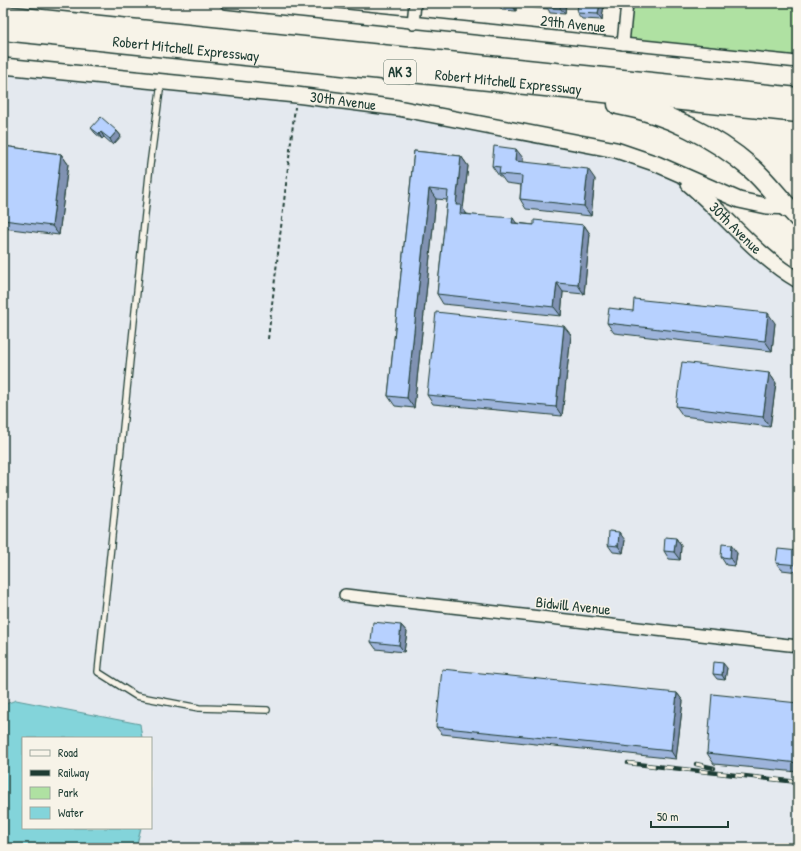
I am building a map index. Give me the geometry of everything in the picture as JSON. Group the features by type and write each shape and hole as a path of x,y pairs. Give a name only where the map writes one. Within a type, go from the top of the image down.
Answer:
{"highway":[{"name":"Robert Mitchell Expressway","path":"3,16 798,102"},
{"name":"Robert Mitchell Expressway","path":"3,30 460,78 798,102"},
{"path":"460,78 621,104 654,113 678,122 729,150 752,169 794,211"}],"main road":[{"name":"30th Avenue","path":"3,66 398,108 616,150 642,158 739,200 794,211"},
{"name":"30th Avenue","path":"676,173 714,206 777,266 798,280"}],"street":[{"name":"29th Avenue","path":"226,3 413,24 798,62"},
{"path":"413,24 415,3"},
{"path":"623,44 627,3"},
{"name":"Bidwill Avenue","path":"345,595 798,646"}],"lane":[{"path":"161,82 150,165 98,672 136,696 199,708 267,710"}],"path":[{"path":"268,339 296,96"}],"shaded area":[{"path":"3,67 379,108 634,159 679,181 798,282 798,848 3,848"}],"green space":[{"path":"627,3 798,3 798,62 623,44"}],"water":[{"path":"16,700 140,724 142,737 22,737 22,829 141,829 136,848 3,848 3,705"}],"building":[{"path":"512,3 512,5 498,4"},
{"path":"547,3 561,3 560,8 546,7"},
{"path":"578,3 600,3 598,14 577,13"},
{"path":"101,117 117,131 110,139 101,132 99,134 91,128"},
{"path":"3,146 61,154 52,226 3,220"},
{"path":"494,146 516,149 515,161 588,169 584,206 520,199 522,176 499,174 500,167 492,166"},
{"path":"414,151 461,156 456,205 461,205 460,214 513,218 512,223 534,225 534,220 584,225 578,285 557,283 554,307 437,294 448,191 429,189 407,398 388,396"},
{"path":"634,299 768,313 765,341 607,323 609,308 633,311"},
{"path":"436,312 564,326 556,407 427,395"},
{"path":"682,362 769,373 763,417 676,406"},
{"path":"609,531 619,532 618,546 608,545"},
{"path":"665,537 676,538 674,552 664,551"},
{"path":"722,544 731,545 730,558 721,557"},
{"path":"778,549 798,551 798,565 776,563"},
{"path":"373,622 401,625 399,645 371,642"},
{"path":"714,662 723,663 722,675 713,674"},
{"path":"442,669 677,693 671,751 436,727"},
{"path":"712,694 798,703 798,763 707,753"}],"railway":[{"path":"628,763 798,782"},
{"path":"696,764 714,768"}]}
